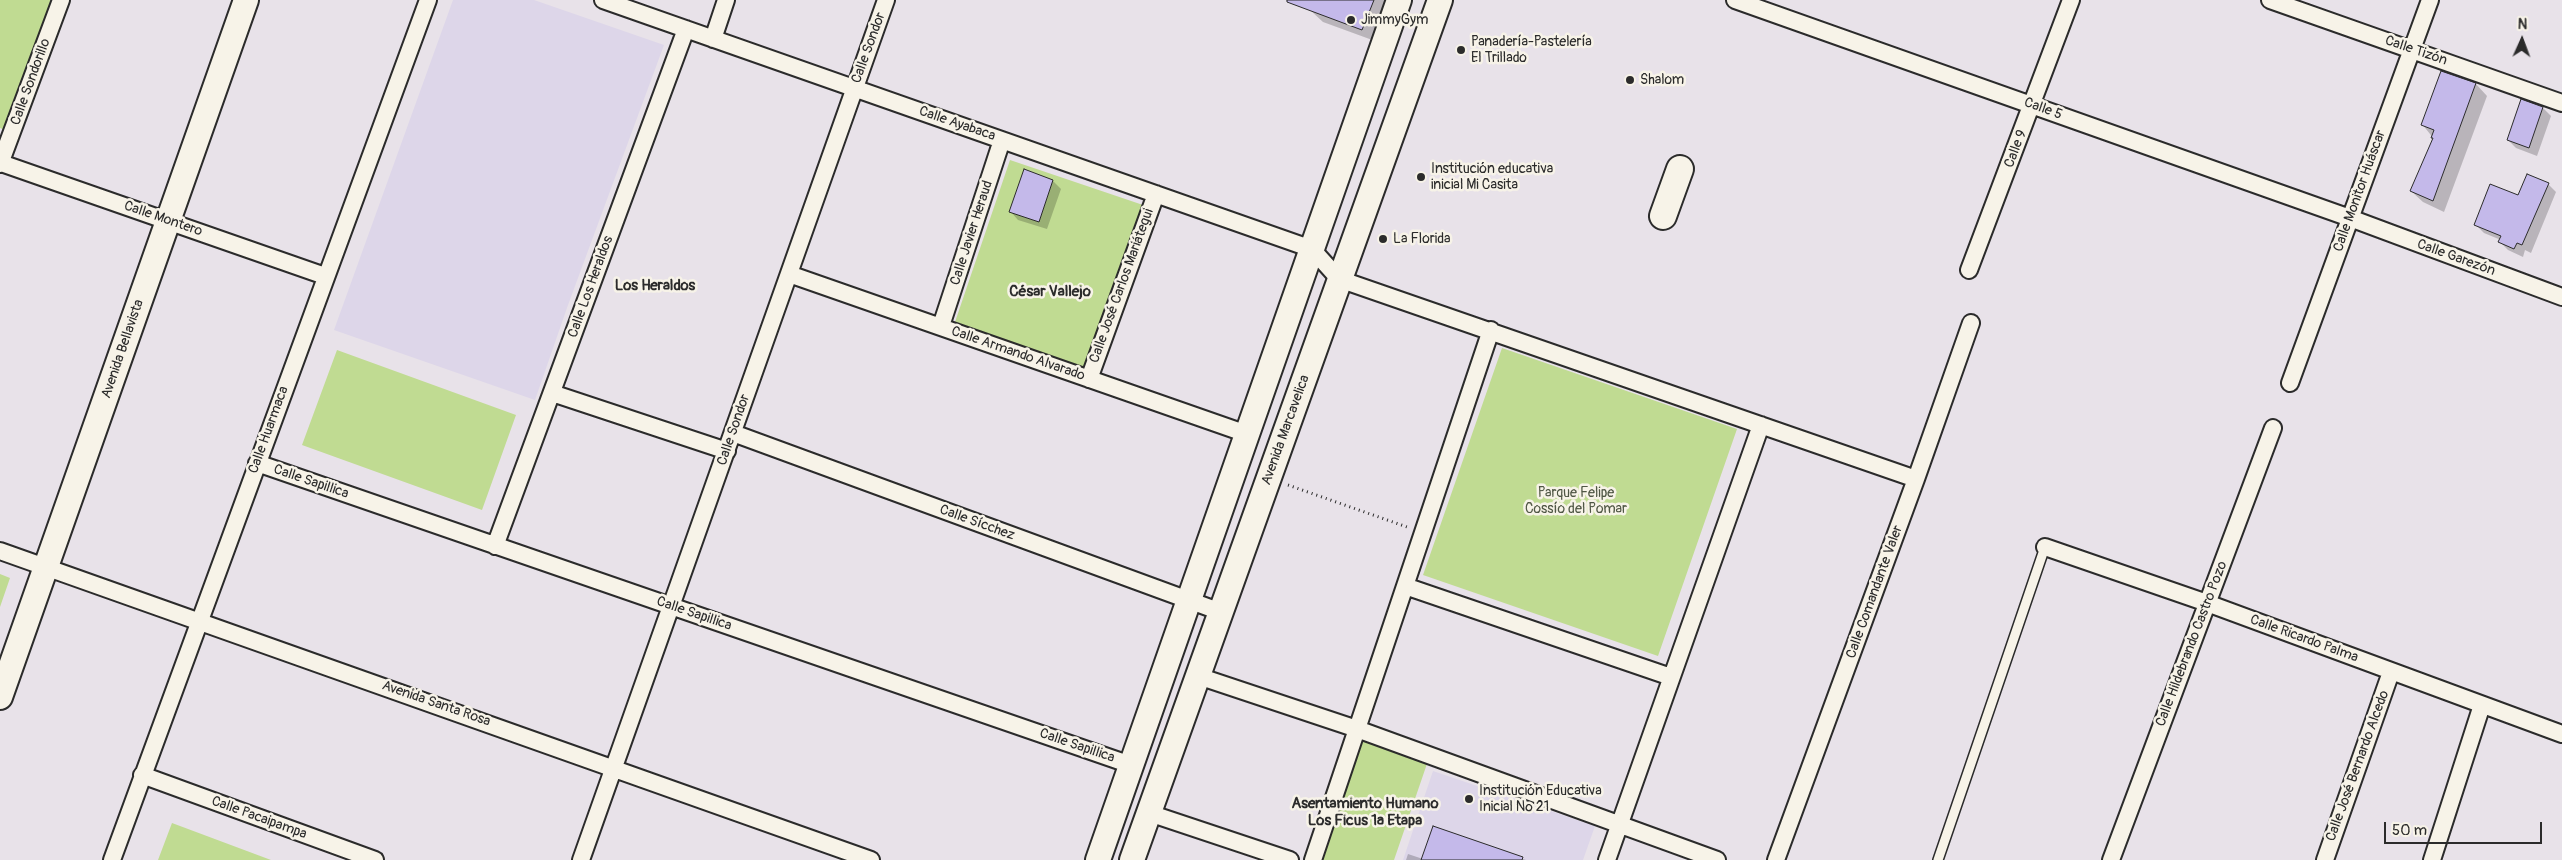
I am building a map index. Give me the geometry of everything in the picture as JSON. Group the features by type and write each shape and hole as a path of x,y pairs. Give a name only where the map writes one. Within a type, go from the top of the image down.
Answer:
{"main road":[{"path":"1663,216 1680,169"}],"street":[{"name":"Calle Sondorillo","path":"0,163 4,143 62,0"},
{"name":"Avenida Bellavista","path":"0,698 246,0"},
{"name":"Calle Huarmaca","path":"112,860 198,620 428,0"},
{"name":"Calle Ayabaca","path":"603,0 1312,249"},
{"path":"713,39 726,0"},
{"name":"Calle Sondor","path":"581,860 886,0"},
{"path":"1098,860 1398,0"},
{"name":"Avenida Marcavelica","path":"1132,860 1440,0"},
{"name":"Calle 5","path":"1735,0 2350,218"},
{"name":"Calle 9","path":"1969,270 2071,0"},
{"name":"Calle Tizón","path":"2270,0 2562,103"},
{"name":"Calle Monitor Huáscar","path":"2290,383 2430,0"},
{"name":"Calle Los Heraldos","path":"495,546 686,29"},
{"name":"Calle Javier Heraud","path":"940,326 1002,140"},
{"name":"Calle Montero","path":"0,163 325,276"},
{"name":"Calle José Carlos Mariátegui","path":"1089,379 1156,194"},
{"name":"Calle Garezón","path":"2350,218 2562,297"},
{"path":"1312,249 1339,279 1491,330 1916,479"},
{"name":"Calle Armando Alvarado","path":"789,274 1247,434"},
{"name":"Calle Comandante Valer","path":"1776,860 1916,479 1971,323"},
{"path":"1313,860 1491,330"},
{"path":"552,392 727,451"},
{"path":"1607,860 1761,425"},
{"name":"Calle Hildebrando Castro Pozo","path":"2111,860 2274,428"},
{"name":"Calle Sícchez","path":"733,433 1221,612"},
{"name":"Calle Sapillica","path":"257,463 1131,765"},
{"name":"Calle Ricardo Palma","path":"2045,547 2207,603 2562,734"},
{"name":"Avenida Santa Rosa","path":"0,551 871,860"},
{"path":"1405,586 1671,677"},
{"name":"Calle José Bernardo Alcedo","path":"2325,860 2392,672"},
{"path":"1198,676 1358,729 1717,860"},
{"path":"2432,860 2482,705"},
{"name":"Calle Pacaipampa","path":"142,775 375,860"},
{"path":"1149,813 1290,860"}],"lane":[{"path":"1938,860 2045,547"}],"path":[{"path":"1268,478 1423,532"}],"shaded area":[{"path":"453,0 534,0 664,45 535,400 334,330"},
{"name":"Institución Educativa Inicial Nº 21","path":"1433,771 1595,826 1583,860 1403,860"}],"green space":[{"path":"0,0 58,0 8,131 0,128"},
{"path":"1010,160 1143,205 1087,370 954,325"},
{"name":"Parque Felipe Cossío del Pomar","path":"1502,348 1737,429 1658,656 1423,575"},
{"path":"337,350 516,415 482,510 302,445"},
{"path":"0,574 10,578 0,607"},
{"path":"1360,732 1430,755 1394,860 1320,860"},
{"path":"172,823 271,860 158,860"}],"building":[{"name":"JimmyGym","path":"1287,0 1374,0 1362,30 1287,2"},
{"path":"2441,71 2476,83 2433,201 2410,191 2433,138 2431,138 2434,130 2421,125"},
{"path":"2521,99 2543,107 2529,148 2507,140"},
{"path":"1024,169 1053,180 1039,222 1009,212"},
{"path":"2527,174 2549,183 2522,245 2517,243 2514,249 2498,242 2501,236 2474,225 2490,184 2518,195"},
{"path":"1433,826 1523,857 1522,860 1421,860"}],"place":[{"name":"JimmyGym","path":"1351,20"},
{"name":"Panadería-Pastelería El Trillado","path":"1461,50"},
{"name":"Shalom","path":"1630,80"},
{"name":"Institución educativa inicial Mi Casita","path":"1421,177"},
{"name":"La Florida","path":"1383,239"},
{"name":"Institución Educativa Inicial Nº 21","path":"1469,799"}],"district":[{"name":"Los Heraldos","path":"655,286"},
{"name":"César Vallejo","path":"1050,292"},
{"name":"Asentamiento Humano Los Ficus 1ª Etapa","path":"1365,812"}]}
